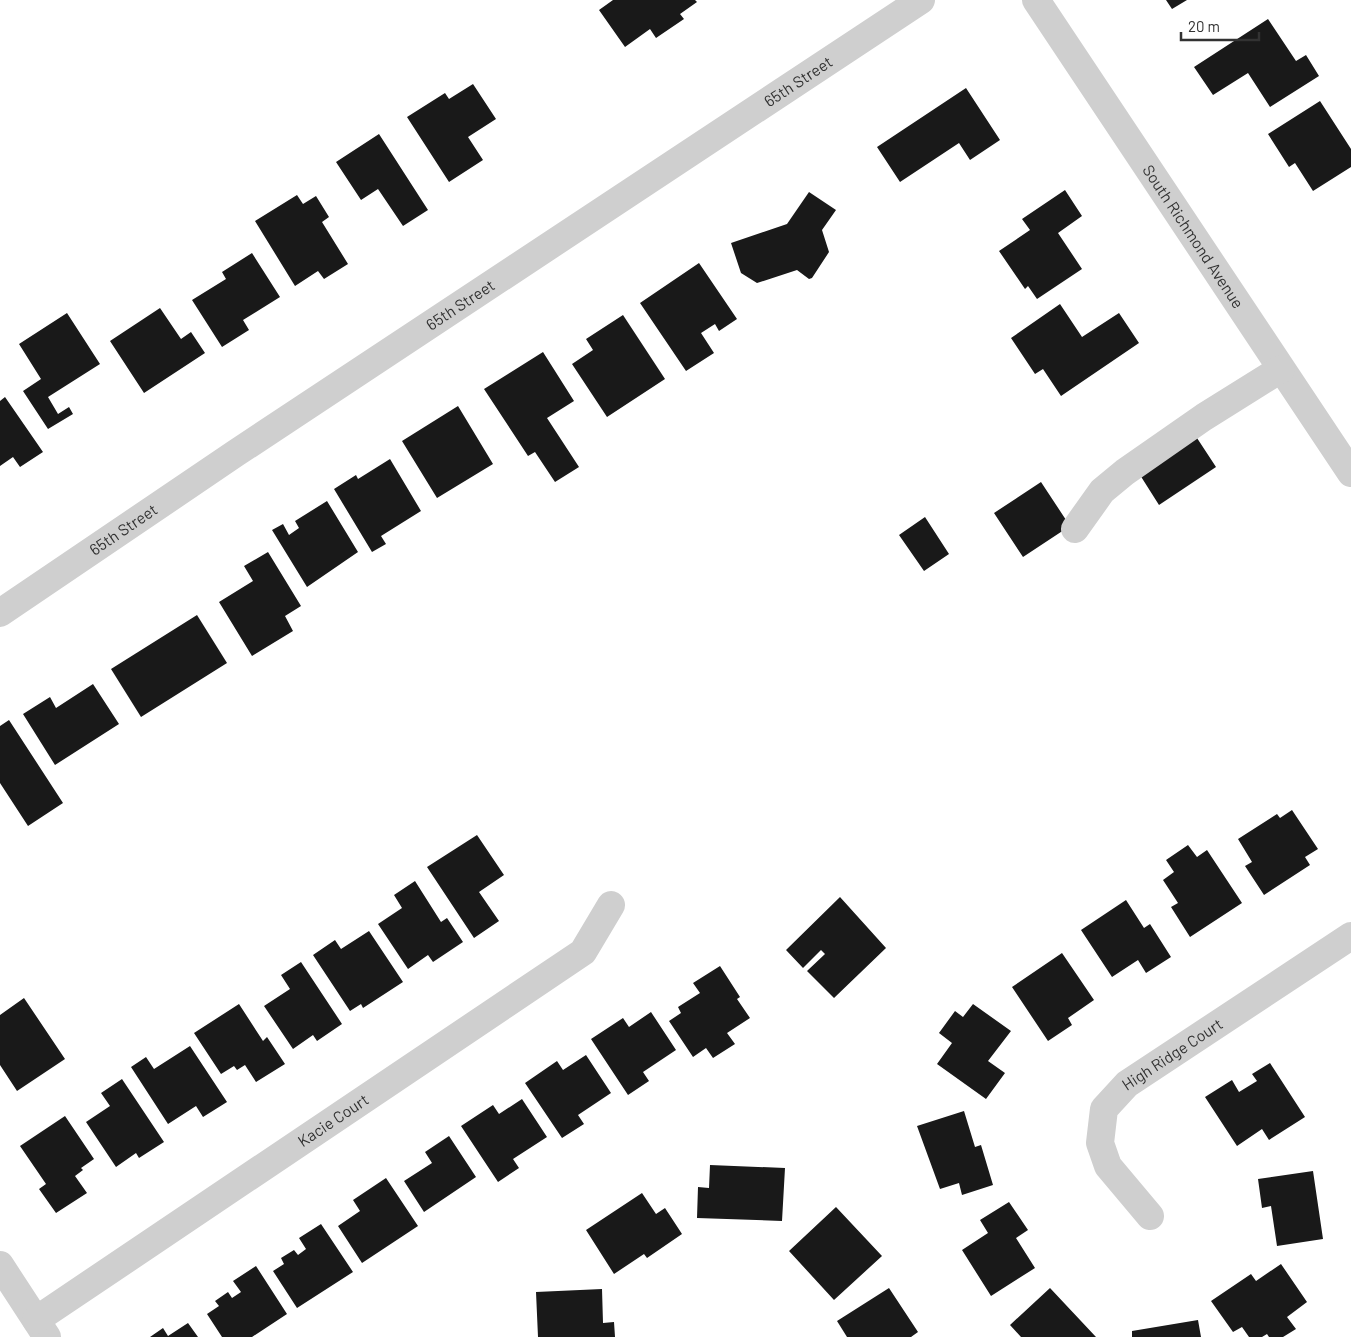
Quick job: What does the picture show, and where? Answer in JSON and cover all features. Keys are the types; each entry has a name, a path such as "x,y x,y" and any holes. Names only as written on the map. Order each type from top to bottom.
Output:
{"street":[{"name":"65th Street","path":"0,612 221,463 921,0"},
{"name":"South Richmond Avenue","path":"1036,0 1351,473"},
{"path":"1075,529 1102,491 1125,472 1204,417 1281,369"},
{"name":"Kacie Court","path":"42,1328 583,952 611,905"},
{"name":"High Ridge Court","path":"1150,1216 1108,1166 1100,1143 1104,1109 1126,1084 1351,936"},
{"path":"0,1265 42,1328"}],"building":[{"path":"613,0 695,0 697,2 680,14 684,19 656,38 650,29 625,47 599,10"},
{"path":"1166,0 1187,0 1172,9"},
{"path":"1268,19 1296,61 1306,55 1319,76 1270,107 1248,73 1213,95 1194,67"},
{"path":"473,84 496,119 468,137 483,160 449,182 407,117 445,93 449,99"},
{"path":"966,88 1000,140 970,160 959,143 900,182 877,147"},
{"path":"1320,101 1351,149 1351,167 1313,191 1295,163 1289,167 1268,134"},
{"path":"379,134 428,210 403,226 378,189 361,200 336,162"},
{"path":"1065,190 1082,216 1058,233 1082,269 1037,299 1028,286 1025,289 999,251 1030,230 1022,219"},
{"path":"809,192 836,210 822,230 829,252 812,278 809,279 797,270 757,283 741,273 731,243 787,224"},
{"path":"297,195 303,204 316,196 329,217 322,222 348,264 324,279 318,271 295,286 255,221"},
{"path":"252,253 280,297 243,320 249,330 222,347 192,300 226,279 222,272"},
{"path":"699,263 737,319 719,331 715,324 701,333 714,353 686,371 640,303"},
{"path":"1060,304 1082,337 1119,313 1139,343 1061,396 1043,369 1035,374 1011,338"},
{"path":"160,308 181,339 191,332 205,353 144,393 110,341"},
{"path":"67,313 100,364 48,397 58,414 69,407 73,414 48,429 23,391 41,379 19,344"},
{"path":"623,315 665,379 607,417 572,364 593,350 586,339"},
{"path":"543,352 574,401 547,418 579,467 555,482 535,452 528,456 484,389"},
{"path":"5,397 43,452 20,467 13,457 0,466 0,401"},
{"path":"458,406 493,464 437,498 402,441"},
{"path":"1197,438 1216,467 1159,505 1140,475"},
{"path":"390,459 421,511 381,536 386,544 372,552 334,489 356,475 358,479"},
{"path":"1041,482 1070,526 1023,557 994,513"},
{"path":"327,501 358,552 307,587 272,530 283,524 289,535 299,528 295,521"},
{"path":"925,517 949,554 924,571 899,535"},
{"path":"268,552 301,606 285,616 293,631 252,656 219,602 253,581 244,566"},
{"path":"197,615 227,663 141,717 111,669"},
{"path":"93,684 119,724 55,765 23,714 50,697 56,708"},
{"path":"9,720 63,803 28,826 0,783 0,726"},
{"path":"1292,810 1318,849 1305,857 1310,865 1264,895 1245,866 1252,862 1238,839 1277,814 1280,818"},
{"path":"477,835 504,875 479,892 499,921 474,938 427,867"},
{"path":"1188,845 1197,857 1207,850 1242,903 1190,937 1171,907 1178,903 1163,880 1174,872 1166,860"},
{"path":"415,881 441,922 447,918 463,942 433,962 428,955 408,969 378,924 402,908 394,895"},
{"path":"840,897 886,948 834,998 807,971 825,954 821,950 803,968 786,950"},
{"path":"1126,900 1144,928 1150,924 1171,957 1146,973 1138,960 1112,977 1081,930"},
{"path":"369,931 403,982 363,1008 361,1004 350,1011 313,955 335,940 341,949"},
{"path":"1062,953 1094,1000 1068,1018 1072,1025 1048,1041 1012,987"},
{"path":"301,962 342,1024 317,1041 313,1035 293,1049 264,1006 290,989 281,975"},
{"path":"720,966 740,997 737,999 750,1018 727,1033 735,1044 713,1058 706,1048 693,1057 669,1021 681,1013 678,1007 700,993 693,983"},
{"path":"24,998 65,1059 17,1091 0,1065 0,1015"},
{"path":"239,1004 263,1041 267,1037 285,1064 256,1082 245,1065 237,1070 234,1066 221,1074 194,1033"},
{"path":"973,1004 1011,1031 988,1061 1005,1073 986,1099 937,1064 952,1043 939,1033 955,1011 963,1017"},
{"path":"651,1012 676,1050 643,1072 649,1081 628,1095 591,1039 623,1018 629,1027"},
{"path":"190,1046 227,1102 203,1117 196,1106 168,1124 131,1067 146,1057 154,1069"},
{"path":"586,1055 611,1093 578,1115 584,1124 562,1138 525,1083 557,1061 563,1070"},
{"path":"1270,1063 1305,1117 1269,1140 1262,1129 1237,1146 1205,1097 1232,1080 1239,1092 1257,1081 1252,1074"},
{"path":"122,1079 164,1142 139,1158 136,1153 116,1167 86,1122 110,1106 101,1093"},
{"path":"522,1099 547,1137 513,1159 519,1168 498,1182 461,1126 493,1105 499,1114"},
{"path":"964,1111 975,1147 981,1145 993,1185 962,1195 959,1183 940,1189 917,1126"},
{"path":"65,1116 94,1159 81,1168 83,1170 75,1176 87,1193 56,1213 39,1189 46,1184 20,1146"},
{"path":"449,1136 476,1177 424,1212 404,1181 432,1163 425,1152"},
{"path":"710,1165 785,1168 782,1221 697,1218 698,1187 709,1188"},
{"path":"1313,1171 1323,1239 1277,1246 1271,1206 1262,1208 1258,1179"},
{"path":"386,1178 418,1226 362,1263 338,1226 360,1211 353,1200"},
{"path":"642,1193 656,1214 665,1208 682,1234 647,1258 644,1254 614,1274 586,1230"},
{"path":"1009,1202 1028,1230 1016,1238 1035,1268 991,1296 962,1250 988,1233 980,1220"},
{"path":"836,1207 882,1256 834,1300 789,1251"},
{"path":"321,1224 353,1272 297,1308 273,1271 284,1264 281,1258 294,1250 298,1255 306,1249 299,1238"},
{"path":"1281,1264 1307,1302 1287,1317 1296,1329 1283,1337 1269,1337 1267,1334 1262,1337 1249,1337 1242,1327 1233,1332 1211,1301 1251,1274 1256,1281"},
{"path":"256,1266 287,1314 252,1337 222,1337 207,1314 219,1306 215,1301 228,1292 232,1298 241,1292 233,1281"},
{"path":"889,1288 918,1332 911,1337 847,1337 837,1321"},
{"path":"1050,1288 1096,1337 1021,1337 1010,1325"},
{"path":"602,1289 603,1323 614,1322 615,1337 538,1337 536,1292"},
{"path":"1198,1320 1201,1337 1132,1337 1132,1331"},
{"path":"188,1323 198,1337 150,1337 163,1328 168,1336"}]}
